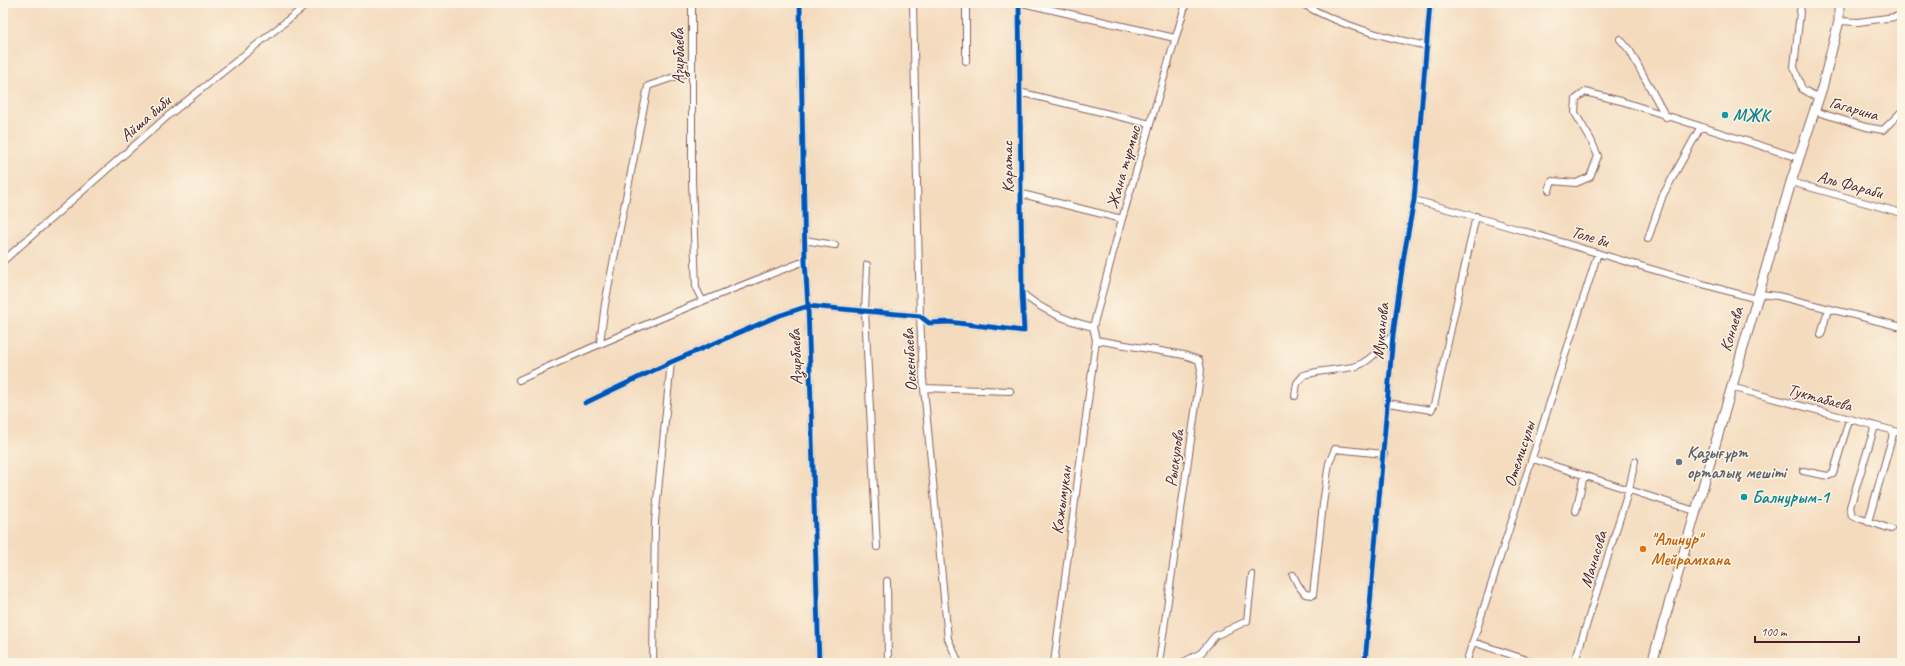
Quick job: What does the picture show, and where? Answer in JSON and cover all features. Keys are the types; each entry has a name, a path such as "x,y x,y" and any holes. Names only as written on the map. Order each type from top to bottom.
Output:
{"main road":[{"name":"Конаева","path":"1652,663 1791,182 1819,98 1839,21 1839,3"}],"street":[{"name":"Айша биби","path":"3,261 169,115 309,3"},
{"name":"Азирбаева","path":"692,3 692,180 696,288 702,300"},
{"name":"Азирбаева","path":"800,3 804,240 808,306 819,663"},
{"name":"Оскенбаева","path":"913,3 920,316 924,388 948,639 959,663"},
{"path":"966,3 966,62"},
{"name":"Каратас","path":"920,316 929,323 949,322 1024,331 1022,293 1019,3"},
{"path":"1022,3 1175,38"},
{"name":"Жана турмыс","path":"1096,340 1093,327 1122,219 1186,3"},
{"path":"1301,3 1338,21 1388,37 1427,46"},
{"name":"Муканова","path":"1365,663 1393,335 1404,255 1414,200 1430,3"},
{"path":"1801,3 1794,67 1802,89 1819,98"},
{"path":"1839,21 1858,22 1902,16"},
{"path":"1620,39 1630,51 1666,116"},
{"name":"Азирбаева","path":"600,343 605,304 648,86 692,71"},
{"path":"1019,92 1150,124"},
{"path":"1549,190 1552,181 1576,183 1590,177 1598,156 1591,140 1574,113 1576,98 1585,92 1621,101 1700,128 1799,158"},
{"name":"Гагарина","path":"1814,111 1866,127 1883,130 1902,111"},
{"path":"1648,239 1663,195 1700,128"},
{"name":"Аль Фараби","path":"1791,182 1902,213"},
{"path":"1022,194 1122,219"},
{"name":"Толе би","path":"1414,200 1476,216 1636,266 1758,296 1778,296 1902,327"},
{"path":"1388,404 1431,410 1434,406 1476,216"},
{"path":"804,240 835,245"},
{"name":"Отемисулы","path":"1466,663 1533,459 1598,253"},
{"path":"519,380 600,343 702,300 805,261"},
{"path":"867,265 865,311 877,547"},
{"path":"1022,293 1033,303 1071,321 1093,327"},
{"path":"585,403 671,362 778,316 808,306 920,316"},
{"path":"1821,335 1828,309"},
{"path":"1295,396 1297,383 1304,375 1323,370 1354,367 1375,353 1393,335"},
{"name":"Кажымукан","path":"1054,663 1096,340"},
{"name":"Рыскулова","path":"1096,340 1184,355 1199,360 1201,370 1159,663"},
{"path":"653,663 655,521 671,362"},
{"name":"Туктабаева","path":"1731,387 1849,420 1902,433"},
{"path":"924,388 1010,391"},
{"path":"1803,471 1828,476 1833,474 1849,420"},
{"path":"1875,426 1850,507 1852,516 1891,528"},
{"path":"1868,522 1894,431"},
{"path":"1293,576 1305,594 1313,594 1329,463 1335,449 1384,454"},
{"path":"1533,459 1695,511"},
{"name":"Манасова","path":"1573,663 1576,658 1629,489 1635,461"},
{"path":"1576,511 1584,475"},
{"path":"1182,663 1201,654 1216,636 1246,621 1252,575"},
{"path":"888,581 888,663"},
{"path":"1473,642 1536,663"}],"cycle path":[{"path":"800,3 805,261 808,306 819,663"},
{"path":"585,403 671,362 778,316 808,306 920,316 929,323 949,322 1024,331 1022,293 1019,3"},
{"path":"1365,663 1393,335 1404,255 1414,200 1430,3"}],"place":[{"name":"МЖК","path":"1725,115"},
{"name":"Қазығұрт орталық мешіті","path":"1679,462"},
{"name":"Балнурым-1","path":"1744,497"},
{"name":"\"Алинур\" Мейрамхана","path":"1643,549"}]}
